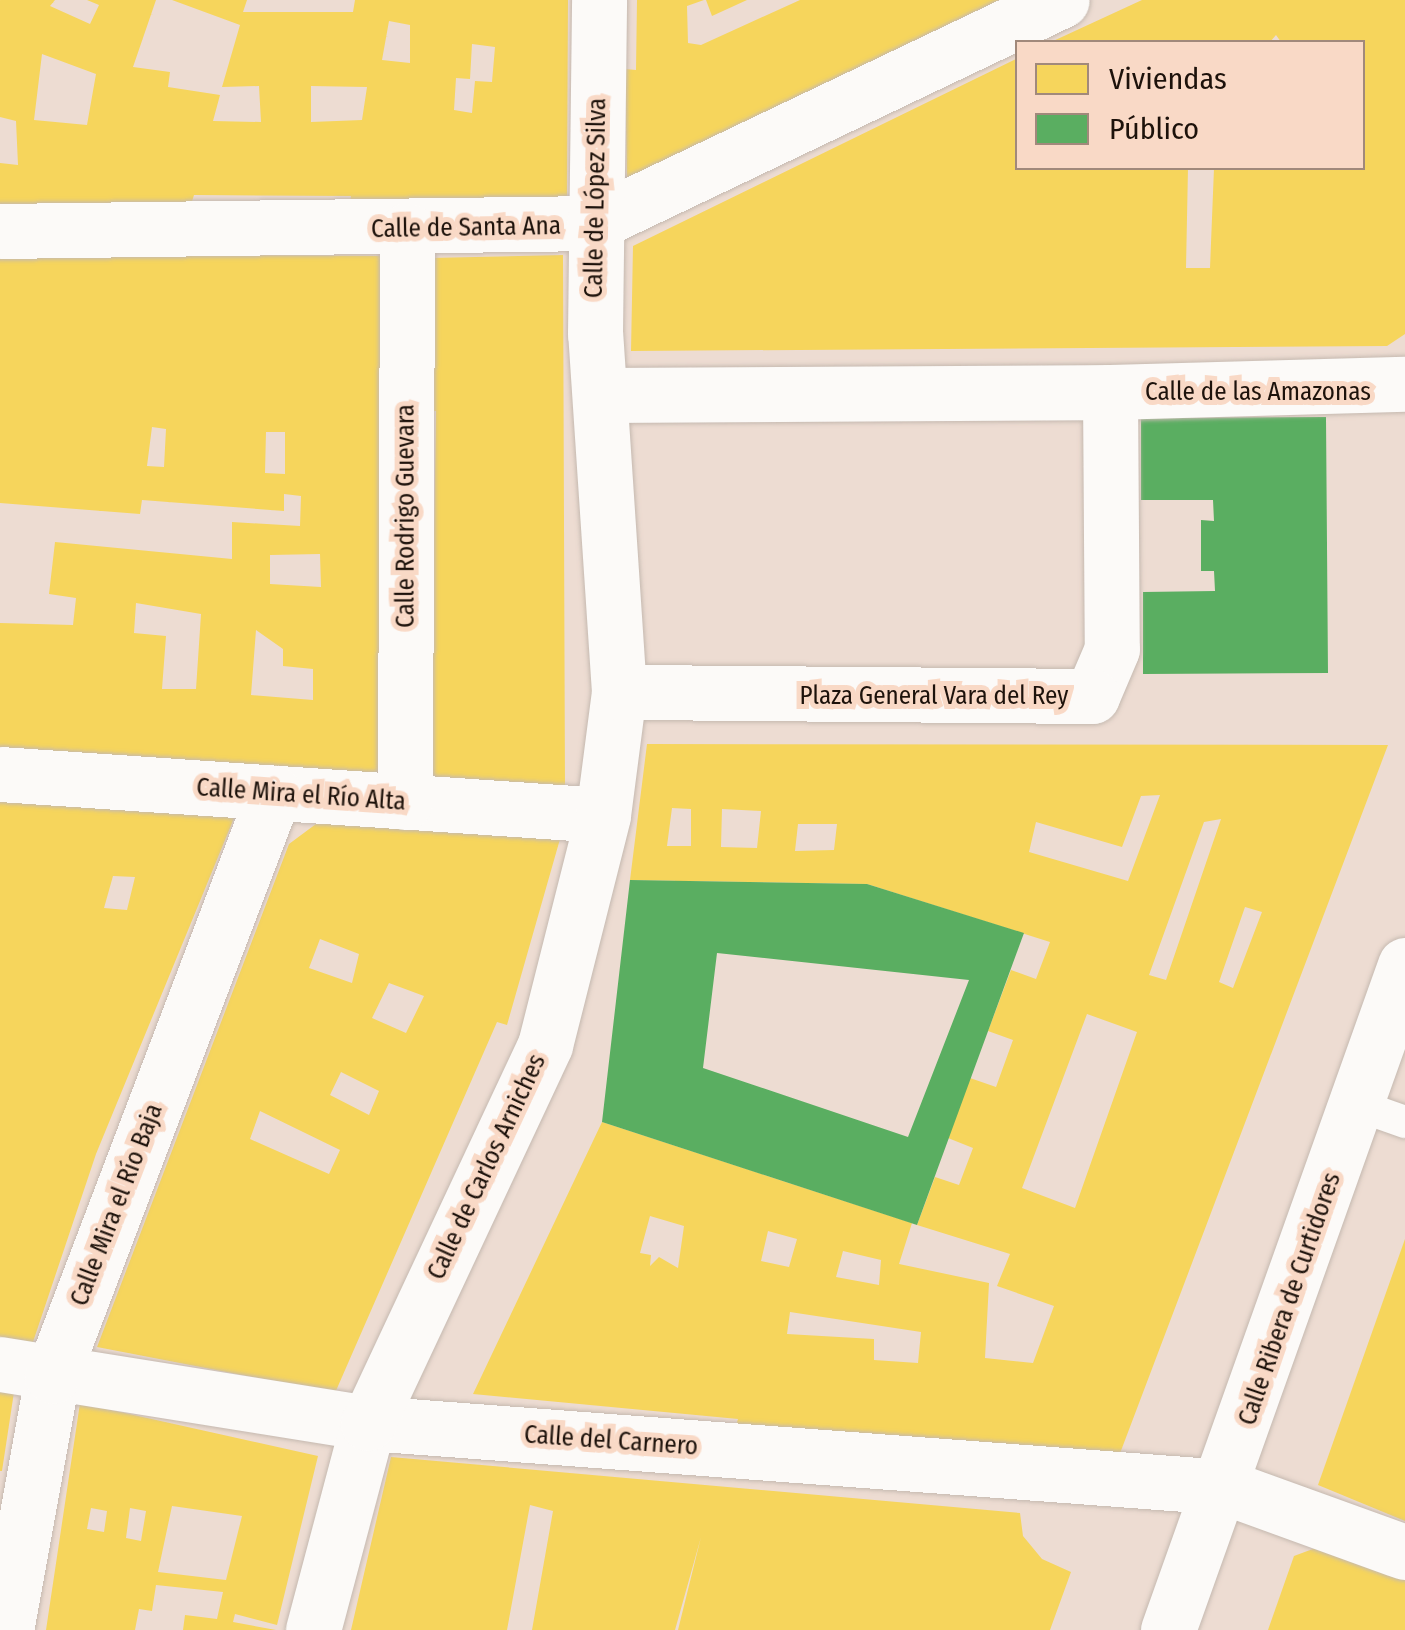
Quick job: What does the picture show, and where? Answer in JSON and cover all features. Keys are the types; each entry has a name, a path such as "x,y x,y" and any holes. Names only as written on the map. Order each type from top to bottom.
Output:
{"street":[{"name":"Calle de López Silva","path":"599,0 594,223 604,395"},
{"name":"Calle de Santa Ana","path":"0,231 407,230 594,223 1062,0"},
{"name":"Calle Rodrigo Guevara","path":"405,802 407,230"},
{"name":"Calle de las Amazonas","path":"1110,392 1405,384"},
{"path":"619,692 604,395 1110,392"},
{"name":"Plaza General Vara del Rey","path":"619,692 1092,696 1112,649 1110,392"},
{"name":"Calle de Carlos Arniches","path":"313,1630 368,1423 545,1044 603,814 619,692"},
{"name":"Calle Mira el Río Alta","path":"0,774 603,814"},
{"name":"Calle Mira el Río Baja","path":"6,1630 52,1376 274,793"},
{"name":"Calle Ribera de Curtidores","path":"1168,1630 1381,1114 1404,972"},
{"name":"Calle del Carnero","path":"0,1364 52,1376 368,1423 1225,1486 1405,1552"}],"building: Viviendas":[{"path":"0,0 55,0 50,6 90,24 99,5 87,0 156,0 133,67 170,72 168,87 220,95 213,121 261,122 259,86 222,87 240,25 172,0 247,0 243,12 353,12 355,0 568,0 567,200 348,214 351,196 194,195 189,211 57,203 56,213 0,213 0,163 18,165 16,121 0,117","holes":["389,21 410,25 410,63 382,60","472,44 495,47 492,82 475,81 472,113 454,110 456,78 470,79","42,54 96,74 87,125 34,120","311,86 367,87 362,120 311,122"]},
{"path":"637,0 704,0 687,6 688,43 701,45 800,0 999,0 627,179 625,69 636,70"},
{"path":"706,0 747,0 712,16"},
{"path":"1142,0 1405,0 1405,334 1387,346 631,351 633,246 1015,59 1015,170 1188,170 1186,268 1210,268 1214,170 1365,170 1365,40 1280,40 1276,35 1272,40 1055,40"},
{"path":"0,254 387,256 382,777 0,748 0,623 73,625 76,598 49,594 55,542 232,559 232,522 300,526 301,496 284,494 284,511 142,500 140,514 0,503","holes":["152,427 166,429 164,467 147,466","266,432 285,432 285,474 265,473","320,554 321,587 270,584 270,555","136,603 201,614 196,689 162,689 166,636 134,633","256,630 283,649 283,666 313,669 313,700 251,695"]},
{"path":"563,255 565,790 430,781 436,411 428,411 429,258"},
{"path":"647,744 1388,745 1119,1456 735,1428 738,1419 473,1394 602,1122 912,1223 899,1264 989,1283 985,1358 1033,1363 1054,1306 997,1286 1010,1254 917,1225 935,1177 959,1185 973,1148 948,1138 970,1078 996,1087 1013,1040 988,1031 1011,970 1036,979 1050,942 867,884 630,880","holes":["1160,795 1128,881 1029,852 1036,822 1122,847 1141,796","672,808 691,809 691,846 667,846","722,809 761,811 757,848 721,847","1221,819 1166,980 1149,975 1204,822","798,824 837,824 834,850 795,851","1245,907 1262,912 1233,988 1219,982","1087,1014 1137,1032 1075,1208 1022,1188","650,1216 684,1226 678,1268 659,1257 650,1266 651,1255 640,1253","768,1231 797,1239 789,1267 761,1261","843,1251 881,1260 879,1285 836,1277","790,1312 921,1332 918,1363 874,1360 874,1339 787,1334"]},
{"path":"0,798 237,811 96,1154 31,1348 0,1342","holes":["113,876 135,877 127,910 104,908"]},
{"path":"320,821 560,839 507,1025 497,1022 335,1393 97,1347 289,844","holes":["320,939 359,954 352,983 309,968","389,983 424,996 406,1033 372,1018","341,1072 379,1091 369,1115 330,1095","260,1111 340,1150 329,1174 250,1139"]},
{"path":"1405,1239 1405,1521 1318,1485"},
{"path":"0,1389 14,1392 2,1471 0,1471"},
{"path":"80,1403 318,1456 277,1625 235,1614 233,1622 276,1630 183,1630 185,1615 217,1619 223,1592 156,1585 152,1611 139,1609 135,1630 46,1630","holes":["172,1506 242,1516 226,1580 158,1572","91,1508 107,1511 104,1532 87,1529","130,1508 146,1511 141,1541 126,1538"]},
{"path":"391,1457 1020,1513 1023,1536 1042,1559 1071,1572 1050,1630 678,1630 701,1537 675,1630 532,1630 553,1511 530,1505 507,1630 351,1630"},
{"path":"1329,1543 1405,1573 1405,1630 1268,1630 1294,1556"}],"building: Público":[{"path":"1326,417 1328,673 1143,674 1143,592 1215,591 1214,571 1201,571 1201,520 1214,521 1213,500 1141,500 1141,418"},
{"path":"630,880 867,884 1024,933 917,1225 602,1122","holes":["717,953 969,980 908,1137 703,1068"]}]}
